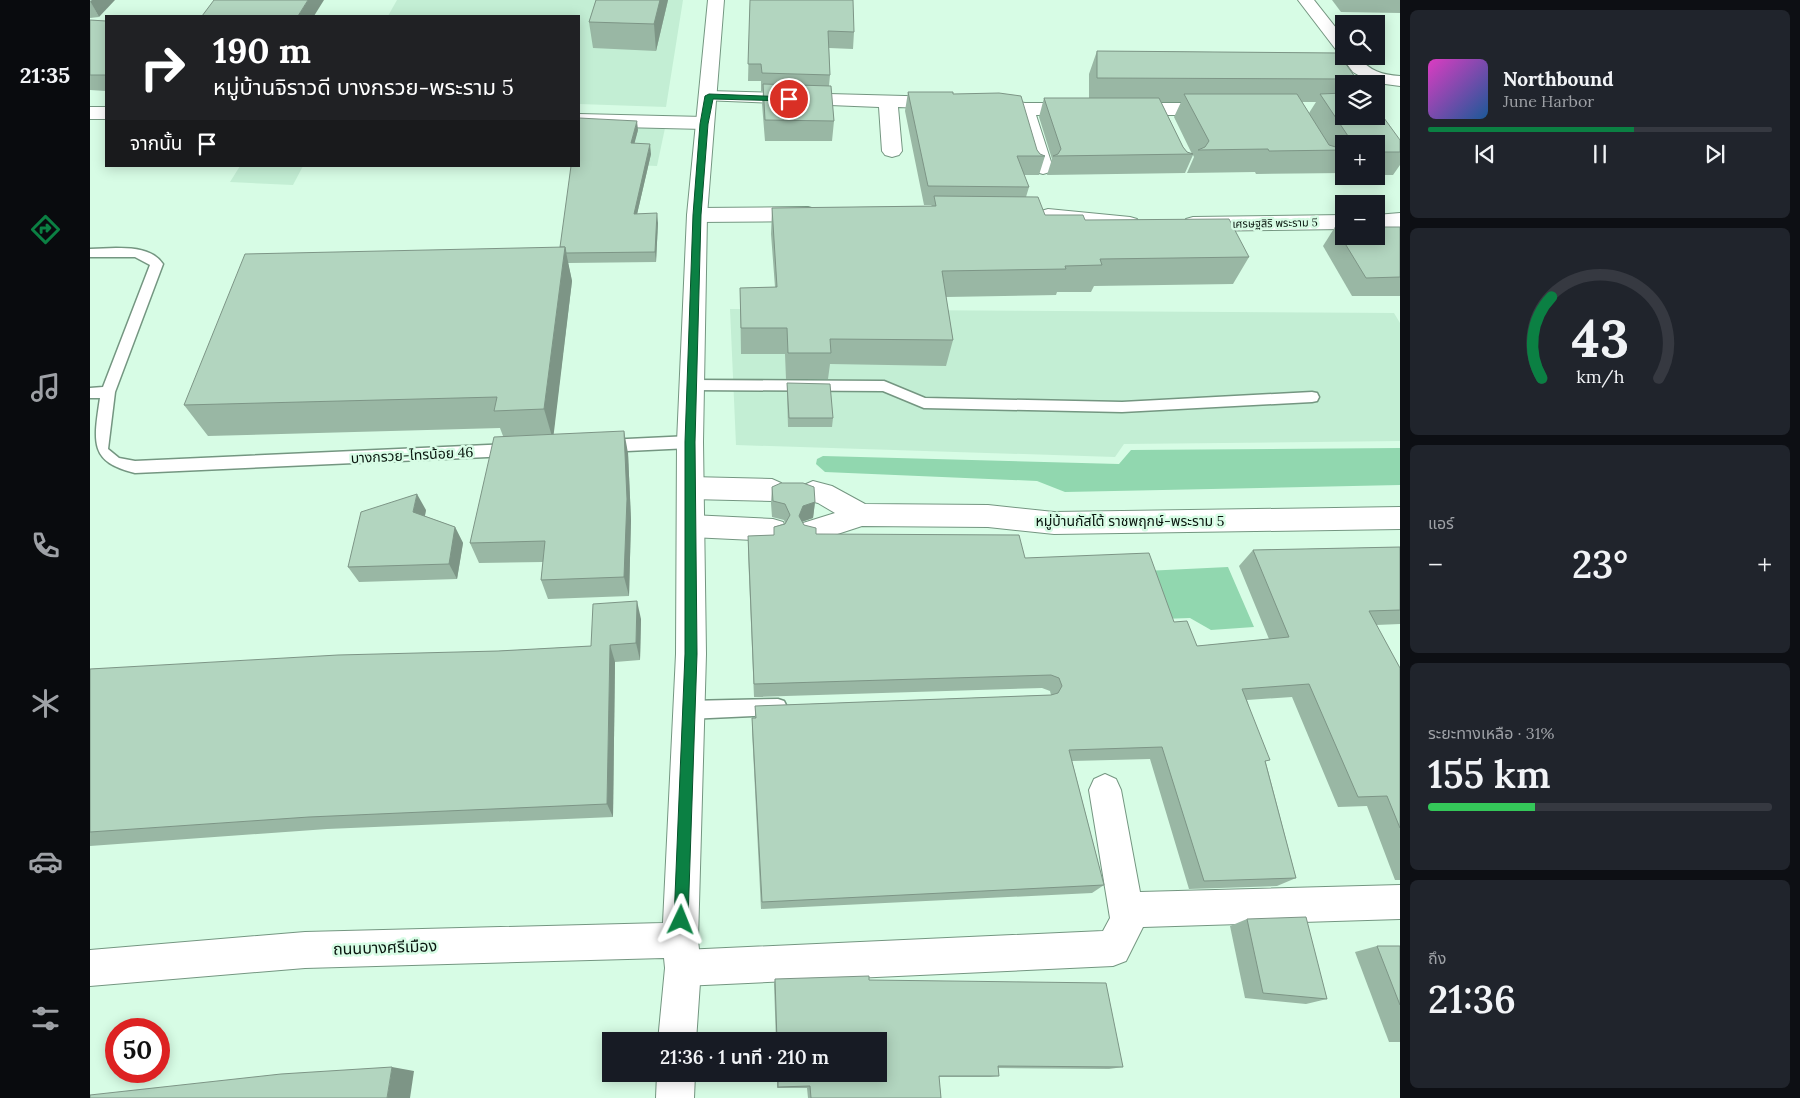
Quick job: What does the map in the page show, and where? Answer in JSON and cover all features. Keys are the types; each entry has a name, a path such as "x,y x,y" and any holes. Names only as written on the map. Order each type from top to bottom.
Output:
{"street":[{"path":"678,1032 682,954 691,654 689,592 691,526 690,442 697,215 716,0"},
{"path":"1306,0 1335,38"},
{"path":"1355,65 1362,74 1400,81"},
{"path":"709,96 888,102 989,103 1025,109 1092,109"},
{"path":"888,102 892,151"},
{"path":"1025,109 1043,168"},
{"path":"1111,109 1163,117 1235,109"},
{"path":"90,113 105,113"},
{"path":"580,120 704,124"},
{"path":"697,215 825,214"},
{"name":"เศรษฐสิริ พระราม 5","path":"1028,214 1081,218 1116,224 1335,222"},
{"path":"1385,221 1400,220"},
{"path":"691,488 772,490"},
{"name":"หมู่บ้านกัสโต้ ราชพฤกษ์-พระราม 5","path":"813,492 823,493 861,515"},
{"name":"หมู่บ้านกัสโต้ ราชพฤกษ์-พระราม 5","path":"813,531 861,515 988,516 1054,523 1400,518"},
{"path":"691,526 773,530"},
{"path":"1105,790 1126,910 1400,902"},
{"name":"ถนนบางศรีเมือง","path":"90,968 304,950 682,954 1113,948 1128,920 1126,910"},
{"path":"675,1098 676,1082"}],"lane":[{"name":"บางกรวย-ไทรน้อย 46","path":"90,253 140,254 152,258 156,264 108,392 100,450 104,458 135,467 521,450"},
{"path":"692,385 884,386 924,403 1122,407 1312,397"},
{"path":"90,393 108,392"},
{"path":"591,447 690,442"},
{"path":"688,710 796,707"}],"shaded area":[{"path":"397,0 683,0 666,107 580,104 580,15 389,15"},
{"path":"580,125 665,128 657,166 580,163"},
{"path":"239,167 302,167 293,185 230,182"},
{"path":"730,309 1394,313 1400,323 1400,441 1124,444 1115,457 736,445"},
{"path":"1400,448 1400,485 1065,492 1037,481 825,472 816,464 817,459 823,456 1119,464 1131,450"},
{"path":"1228,567 1254,627 1211,630 1190,618 1162,619 1145,571"}],"building":[{"path":"214,0 308,0 299,15 203,15"},
{"path":"596,0 660,0 654,24 589,22"},
{"path":"750,0 853,0 854,32 828,31 830,75 762,73 761,64 748,64"},
{"path":"90,20 105,21 105,75 90,75"},
{"path":"1097,51 1335,53 1335,65 1347,65 1354,75 1335,75 1335,79 1097,78"},
{"path":"763,84 831,86 834,121 765,120"},
{"path":"908,92 953,92 953,94 999,93 1021,96 1037,150 1045,156 1017,156 1029,187 928,186"},
{"path":"1335,93 1335,116 1320,94"},
{"path":"1184,94 1297,94 1329,145 1335,147 1335,150 1198,150 1205,147 1209,141"},
{"path":"1044,98 1159,98 1183,147 1187,152 1193,154 1053,156 1058,154 1061,149"},
{"path":"580,118 637,121 631,143 650,144 634,214 657,213 655,252 566,253 565,247 560,247 571,167 580,167"},
{"path":"1385,119 1400,140 1400,152 1385,152 1385,135 1347,135 1341,125 1385,125"},
{"path":"934,196 1038,197 1045,215 1083,215 1085,220 1229,219 1249,257 1100,259 1102,265 1065,266 1066,269 942,271 953,340 830,339 831,353 788,353 787,328 741,328 740,288 777,287 772,208 936,206"},
{"path":"1385,227 1400,227 1400,277 1366,278 1346,245 1385,245"},
{"path":"565,247 544,409 494,411 497,397 184,405 245,254"},
{"path":"787,383 830,384 833,418 789,418"},
{"path":"624,431 627,499 624,577 541,580 545,541 470,543 494,437"},
{"path":"781,483 803,483 814,487 815,502 803,506 799,516 804,525 816,528 816,534 1019,535 1025,558 1149,553 1174,622 1187,621 1197,646 1289,637 1253,550 1400,547 1400,610 1369,611 1400,668 1400,828 1387,796 1358,797 1309,684 1242,689 1270,760 1265,761 1296,878 1204,881 1162,747 1069,750 1104,885 762,902 752,718 756,718 755,706 1051,695 1058,693 1062,686 1059,678 1051,675 754,684 748,536 774,535 774,527 785,524 790,515 785,504 773,501 772,487"},
{"path":"417,494 413,512 455,527 449,564 348,567 361,512"},
{"path":"637,601 636,643 610,645 607,804 309,817 90,832 90,669 338,655 498,651 591,646 593,604"},
{"path":"1306,917 1327,999 1263,993 1247,919"},
{"path":"1377,946 1400,946 1400,1005"},
{"path":"869,976 869,980 1106,983 1123,1067 998,1066 999,1076 939,1076 941,1098 811,1098 810,1086 778,1087 778,1082 887,1082 887,1032 777,1032 775,979"},
{"path":"392,1067 387,1098 90,1098 90,1095 281,1074"}],"route":[{"path":"681,920 691,654 689,592 690,442 697,215 704,124 709,96 789,99"}]}
